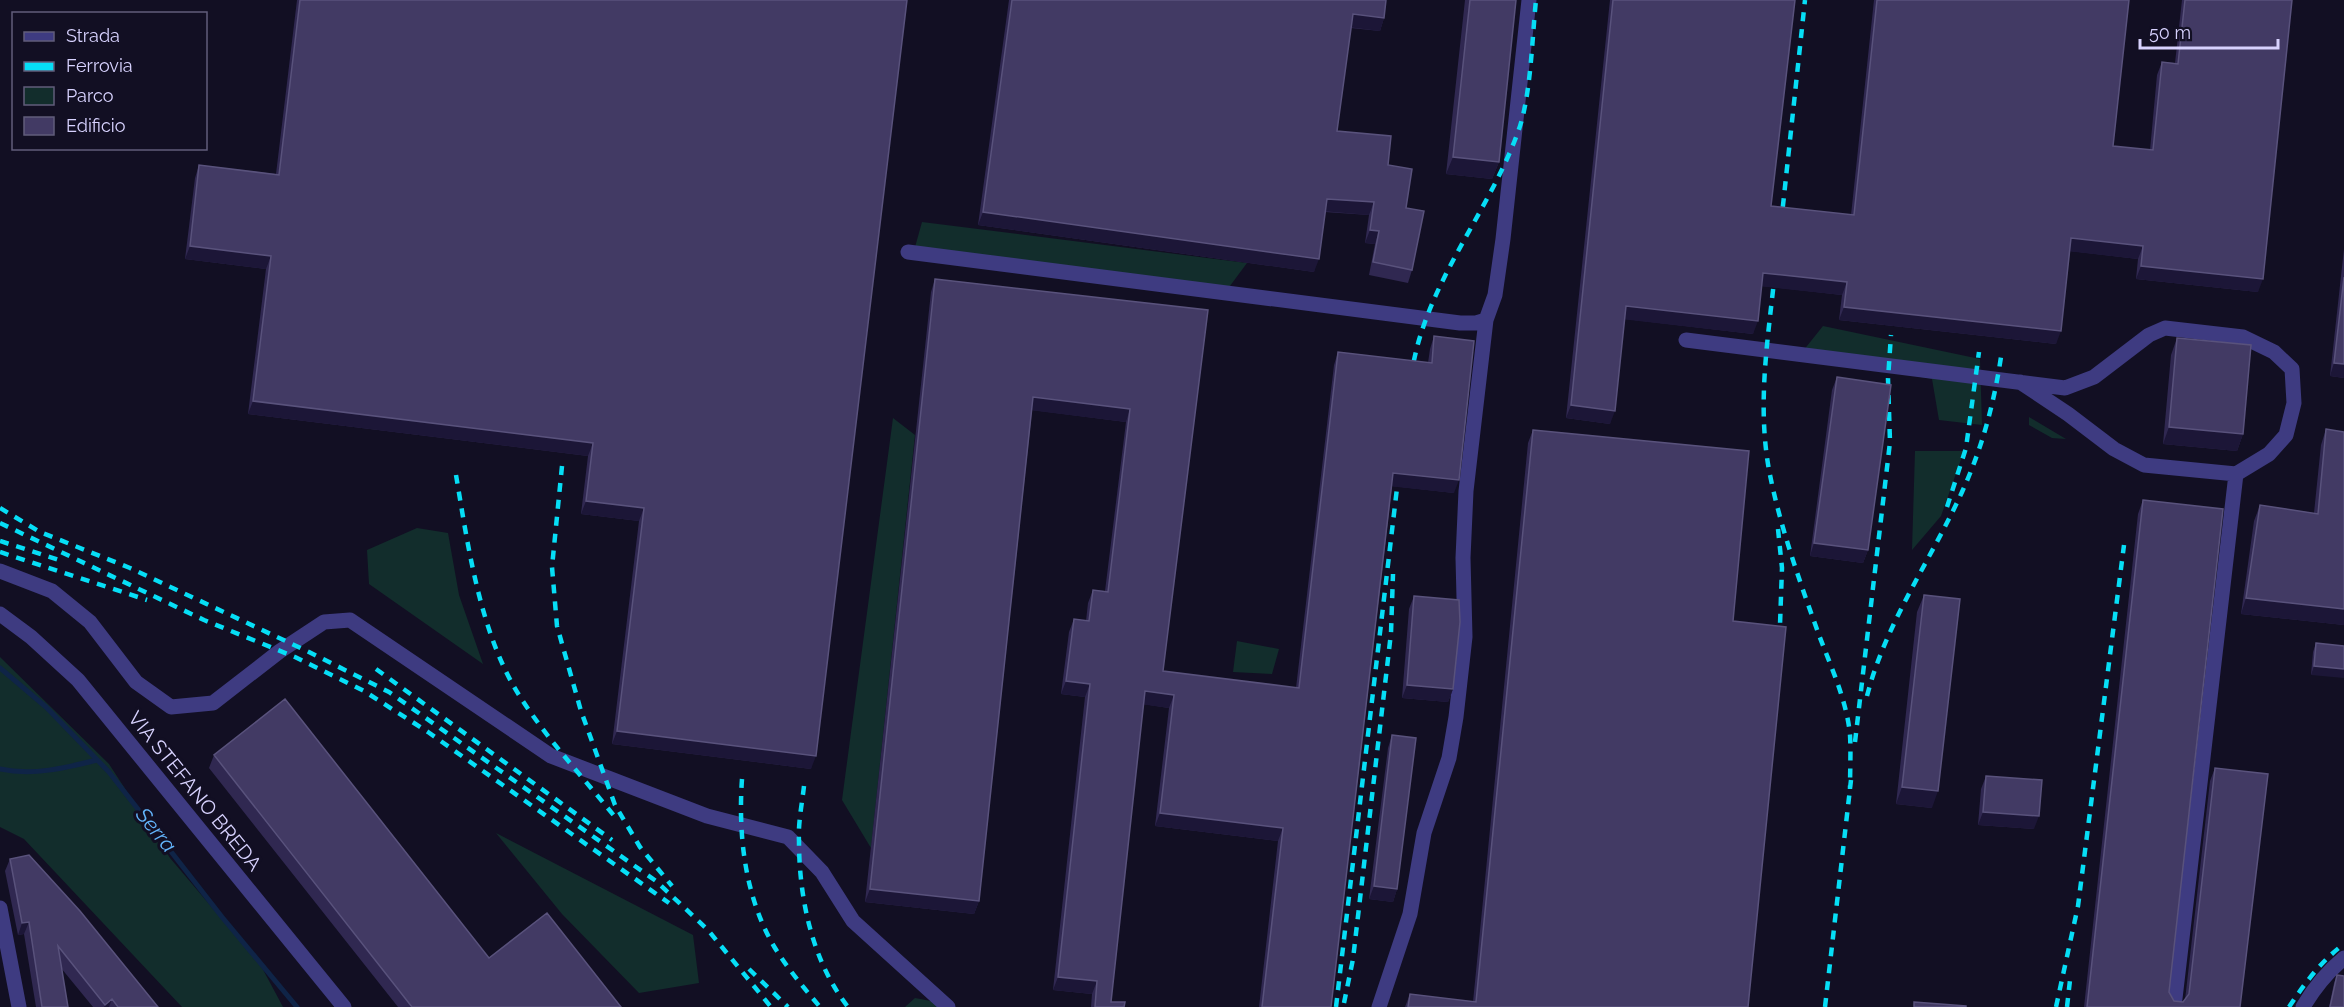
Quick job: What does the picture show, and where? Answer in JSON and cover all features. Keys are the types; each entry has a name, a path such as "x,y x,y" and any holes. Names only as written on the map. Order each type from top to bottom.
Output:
{"street":[{"path":"1378,1007 1410,914 1424,833 1449,758 1456,717 1465,637 1463,558 1466,491 1486,320 1495,295 1503,239 1529,0"},
{"path":"908,252 1460,323 1476,323 1486,320"},
{"path":"1686,340 2020,382 2065,388 2094,377 2149,335 2165,328 2243,337 2274,352 2292,369 2294,403 2286,435 2269,454 2236,474 2144,465 2114,448 2020,382"},
{"path":"2174,1007 2236,474"},
{"path":"0,572 52,591 90,622 136,682 171,707 213,704 280,651 324,622 350,620 551,756 706,816 788,837 822,873 853,921 948,1007"},
{"name":"VIA STEFANO BREDA","path":"0,614 31,637 78,680 344,1007"},
{"path":"0,908 19,1007"},
{"path":"2303,1007 2315,987 2344,958"}],"green space":[{"path":"922,222 1247,263 1227,290 912,258"},
{"path":"1823,326 1980,359 1982,425 1939,420 1932,379 1799,356"},
{"path":"2029,417 2066,439 2052,438 2029,425"},
{"path":"893,418 915,435 871,848 842,800"},
{"path":"1915,451 1964,451 1941,516 1912,550"},
{"path":"417,528 448,533 459,595 483,664 369,584 367,550"},
{"path":"1237,641 1279,649 1272,674 1233,672"},
{"path":"0,657 109,764 170,858 260,964 283,1007 182,1007 24,839 0,827"},
{"path":"496,833 693,935 699,983 639,993 562,914"},
{"path":"915,998 947,1004 945,1007 905,1007"}],"building":[{"path":"300,0 907,0 816,756 617,731 644,508 586,501 593,443 253,401 271,256 190,246 199,165 279,175"},
{"path":"1012,0 1386,0 1384,18 1353,14 1337,131 1391,136 1388,165 1412,169 1406,208 1424,211 1412,270 1373,262 1379,231 1370,230 1374,202 1327,199 1319,259 983,212"},
{"path":"1470,0 1516,0 1499,162 1453,157"},
{"path":"1613,0 1795,0 1771,206 1854,215 1877,0 2129,0 2113,146 2153,150 2162,62 2178,64 2185,0 2292,0 2263,279 2141,266 2143,246 2071,238 2061,331 1844,307 1847,282 1763,273 1758,321 1626,306 1615,411 1571,405"},
{"path":"2344,277 2344,364 2334,363"},
{"path":"935,279 1208,310 1163,671 1299,688 1338,352 1432,363 1434,336 1474,341 1459,480 1393,473 1331,1007 1262,1007 1283,828 1160,813 1174,695 1145,691 1111,1002 1125,1002 1124,1007 1095,1007 1097,981 1058,977 1090,684 1066,681 1074,619 1089,621 1093,590 1108,592 1130,409 1033,397 979,901 870,889"},
{"path":"2177,338 2251,345 2243,434 2169,427"},
{"path":"1837,377 1891,385 1868,550 1814,543"},
{"path":"2326,429 2344,432 2344,609 2246,598 2260,505 2318,514"},
{"path":"1533,430 1749,451 1733,621 1786,627 1748,1007 1408,1007 1410,994 1476,1002"},
{"path":"2143,500 2223,509 2169,992 2174,1001 2183,1002 2189,994 2215,768 2268,774 2240,1007 2087,1007"},
{"path":"1924,595 1960,599 1938,791 1902,787"},
{"path":"1414,596 1459,600 1460,622 1453,689 1407,685"},
{"path":"2316,643 2344,646 2344,669 2314,666"},
{"path":"285,699 489,958 547,913 621,1007 412,1007 214,755"},
{"path":"1392,735 1416,738 1397,889 1374,886"},
{"path":"1986,776 2042,780 2039,816 1983,812"},
{"path":"29,855 80,911 158,1007 118,1007 112,999 105,1005 58,946 68,1007 42,1007 29,922 22,923 10,859"},
{"path":"2337,975 2344,976 2344,1007 2330,1007"},
{"path":"1914,1002 1966,1006 1966,1007 1914,1007"}],"waterway":[{"name":"Serra","path":"0,668 46,707 109,772 222,917 297,1007"},
{"path":"0,769 37,771 97,760"}],"railway":[{"path":"1411,378 1428,313 1457,252 1505,163 1518,132 1526,102 1536,0"},
{"path":"1781,224 1805,0"},
{"path":"1775,272 1764,396 1769,470 1791,554 1846,710 1850,735 1850,789"},
{"path":"1855,742 1890,442 1888,379 1891,335"},
{"path":"1867,696 1875,669 1897,617 1950,517 1969,475 1987,422 2002,350"},
{"path":"1947,507 1966,448 1979,352"},
{"path":"562,466 552,567 557,626 581,711 615,805 640,847 672,886"},
{"path":"1336,1007 1399,471"},
{"path":"456,475 477,588 494,644 506,671 541,727 615,817"},
{"path":"0,508 40,532 130,568 389,692 656,881 708,930 771,1007"},
{"path":"0,523 204,620 295,657 364,691 428,732 669,903"},
{"path":"1778,529 1782,568 1780,625"},
{"path":"0,541 59,560"},
{"path":"2056,1007 2078,906 2124,545"},
{"path":"0,552 147,600"},
{"path":"1344,1003 1353,959 1391,633 1393,574"},
{"path":"376,669 612,840"},
{"path":"742,779 743,844 750,888 757,909 780,956 820,1007"},
{"path":"1825,1007 1851,780"},
{"path":"804,786 799,834 805,906 825,970 848,1007"},
{"path":"2289,1007 2314,973 2344,944"},
{"path":"749,969 788,1007"},
{"path":"2067,1007 2070,980"}]}
